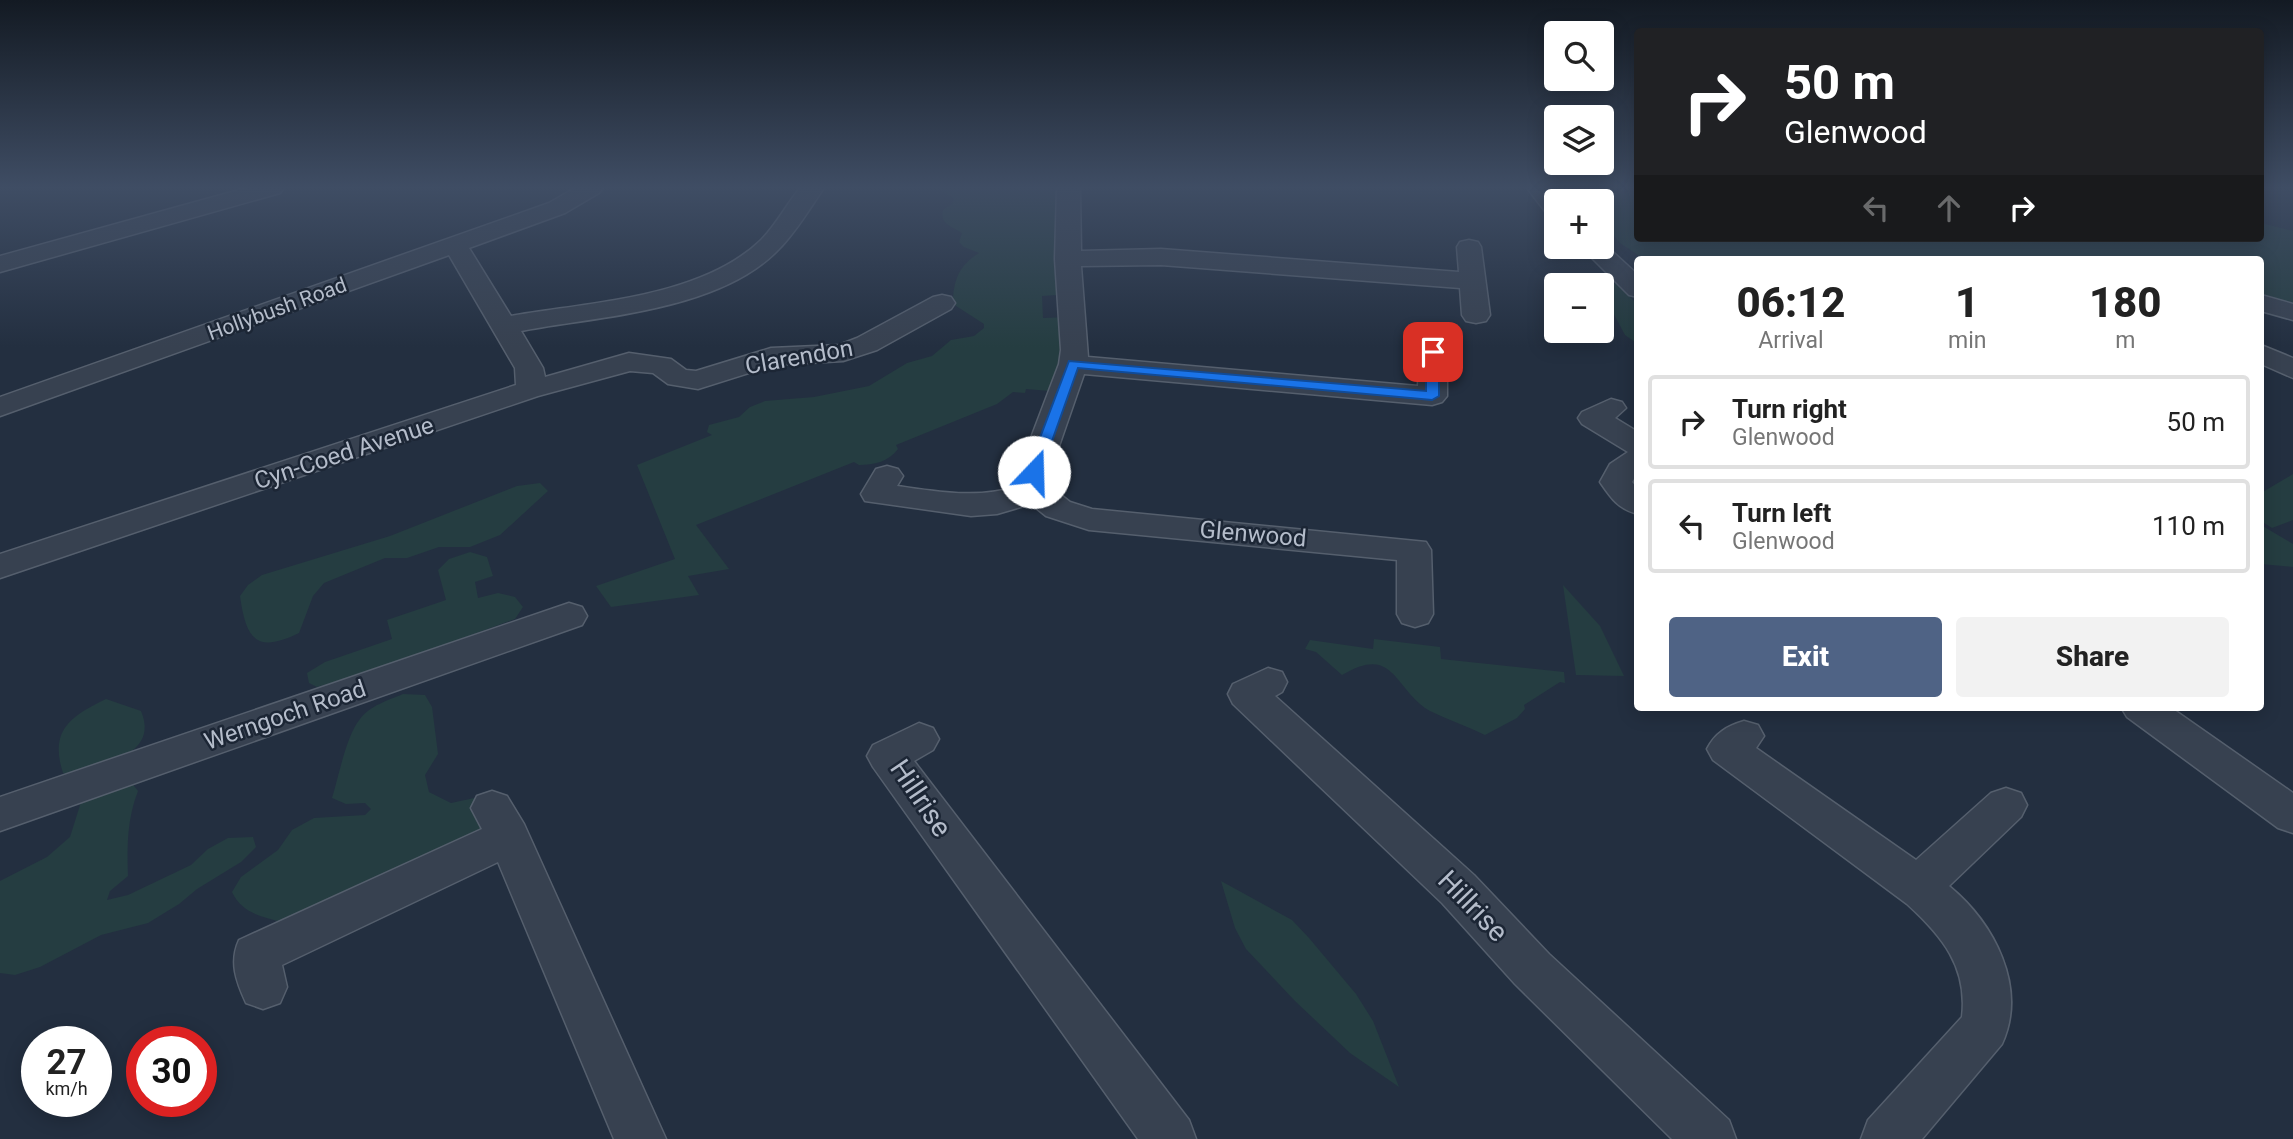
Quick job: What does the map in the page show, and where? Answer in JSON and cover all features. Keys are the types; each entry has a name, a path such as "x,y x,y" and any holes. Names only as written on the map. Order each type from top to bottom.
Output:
{"street":[{"path":"0,264 82,241"},
{"name":"Hollybush Road","path":"0,407 466,241"},
{"path":"503,327 666,296 706,283 740,267 772,241"},
{"path":"887,476 877,494 971,506 997,503 1036,492 1034,472 1073,364 1075,350 1068,241"},
{"path":"455,245 528,368 532,377 530,389"},
{"path":"1469,247 1476,315"},
{"path":"1068,260 1117,256 1161,257 1472,281"},
{"path":"1606,259 1634,285"},
{"name":"Clarendon","path":"530,389 629,362 661,365 678,378 698,380 771,357 843,353 867,344 942,303"},
{"path":"2264,304 2293,312"},
{"path":"1073,364 1432,396 1433,352"},
{"path":"2264,354 2293,369"},
{"name":"Cyn-Coed Avenue","path":"0,566 522,394 530,389"},
{"path":"1611,408 1593,418 1634,442"},
{"path":"1634,462 1622,469 1616,482 1626,496 1634,501"},
{"name":"Glenwood","path":"1036,492 1058,509 1089,519 1414,550 1415,614"},
{"name":"Werngoch Road","path":"0,814 569,616"},
{"name":"Hillrise","path":"1268,682 1247,694 1458,889 1556,993 1710,1139"},
{"path":"2147,711 2293,816"},
{"path":"1744,736 1727,748 1917,887 1951,918 1968,939 1981,962 1988,986 1989,1011 1985,1028 1886,1139"},
{"name":"Hillrise","path":"919,739 887,755 1170,1139"},
{"path":"1917,887 2006,805"},
{"path":"263,987 256,955 500,823 636,1138"}],"green space":[{"path":"1069,241 1070,294 1042,296 1043,318 1071,317 1061,392 1026,389 1025,393 1013,392 997,404 896,445 898,449 880,462 859,465 854,462 696,525 729,569 688,576 699,595 611,607 596,586 675,559 637,465 712,435 707,432 709,425 739,417 750,407 765,401 814,397 869,386 907,363 932,356 951,340 974,336 984,328 984,324 953,304 958,274 979,253 959,242"},
{"path":"1618,241 2293,241 2293,307 2264,299 2264,256 1640,256"},
{"path":"1614,284 1634,301 1634,341 1625,335 1614,314"},
{"path":"2293,474 2293,520 2272,528 2264,523 2264,491"},
{"path":"540,483 548,491 500,535 470,547 439,547 407,558 385,558 324,583 313,596 299,633 272,642 263,642 250,632 240,596 248,585 262,575 390,536 517,486"},
{"path":"2264,527 2293,544 2293,567 2264,564"},
{"path":"470,552 487,557 493,576 475,582 478,598 498,593 515,597 523,607 515,619 374,671 317,687 309,683 307,673 325,662 392,639 387,620 446,600 438,570 449,559"},
{"path":"1563,585 1600,626 1624,676 1576,675"},
{"path":"1374,639 1440,647 1441,659 1564,672 1565,683 1560,682 1524,705 1525,709 1517,718 1485,735 1430,711 1384,667 1373,664 1360,666 1342,675 1316,652 1305,649 1310,640 1373,649"},
{"path":"403,694 425,695 432,707 438,754 425,775 429,792 451,803 479,797 484,816 482,837 281,922 246,909 232,892 241,877 278,850 292,830 314,818 365,815 371,809 365,803 346,804 332,798 340,768 355,726 364,714"},
{"path":"106,699 141,711 145,726 142,738 135,748 111,762 70,774 63,773 59,746 66,726"},
{"path":"131,782 138,791 128,833 128,876 110,891 107,900 128,895 191,865 208,849 228,838 253,837 256,847 241,862 148,923 101,935 40,967 15,975 0,973 0,881 47,857 70,837 81,802"},
{"path":"1221,881 1292,920 1309,938 1356,994 1373,1021 1399,1087 1350,1053 1295,1001 1246,949 1235,928"}],"route":[{"path":"1034,472 1073,364 1432,396 1433,352"}]}
